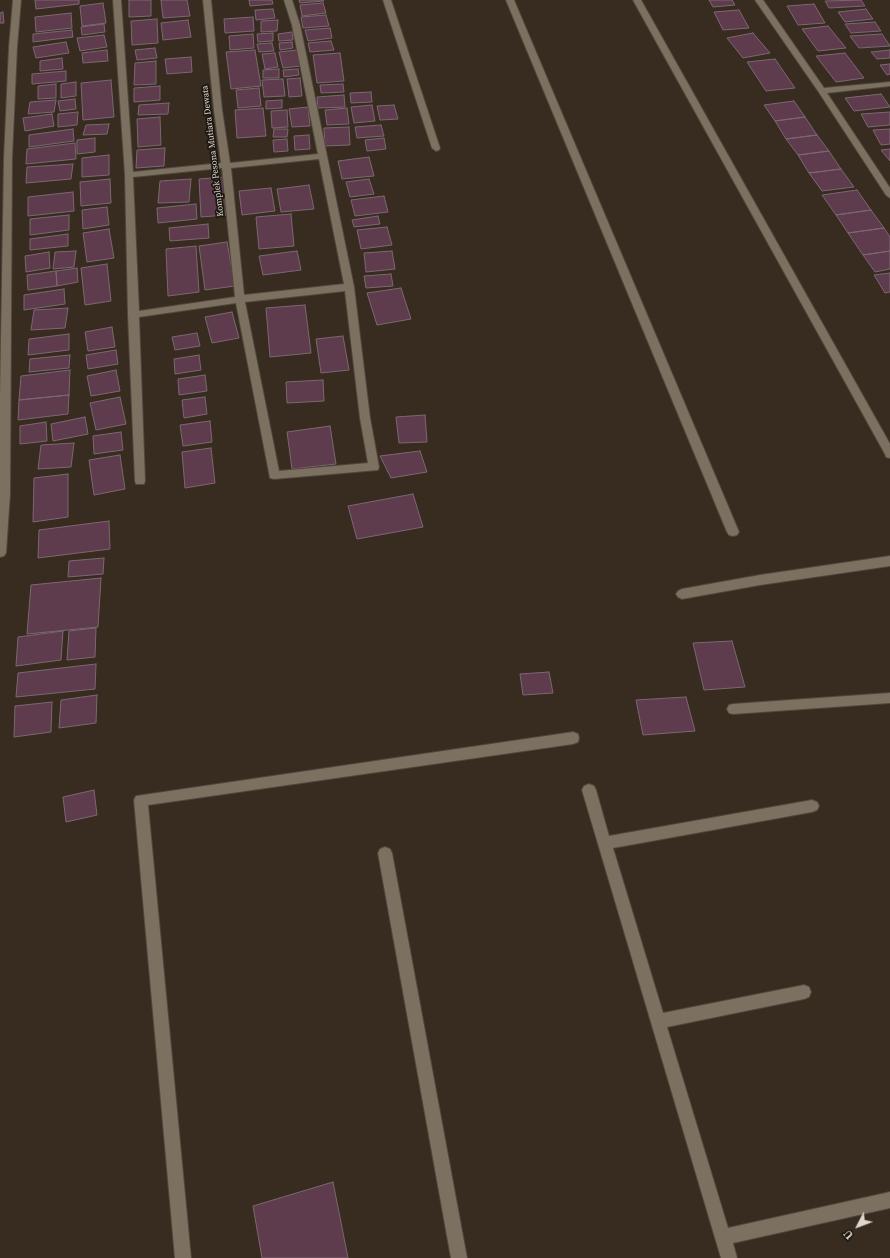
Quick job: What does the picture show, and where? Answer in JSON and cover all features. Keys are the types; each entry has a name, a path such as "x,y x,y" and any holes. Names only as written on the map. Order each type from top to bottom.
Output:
{"street":[{"path":"0,553 4,494 8,158 13,47 17,0"},
{"path":"117,0 129,175 140,480"},
{"name":"Komplek Pesona Mutiara Dewata","path":"207,0 240,298 274,475 374,467 365,418 349,287"},
{"path":"133,315 240,298 349,287 296,25 288,0"},
{"path":"387,0 436,148"},
{"path":"510,0 733,532"},
{"path":"637,0 890,454"},
{"path":"759,0 822,91 890,195"},
{"path":"822,91 890,84"},
{"path":"129,175 323,156"},
{"path":"682,594 760,580 890,561"},
{"path":"733,709 890,698"},
{"path":"183,1258 141,800 573,738"},
{"path":"589,790 729,1258"},
{"path":"605,843 812,806"},
{"path":"385,852 459,1258"},
{"path":"658,1021 804,992"},
{"path":"723,1237 890,1200"}],"building":[{"path":"35,0 79,0 79,4 36,9"},
{"path":"129,0 151,0 151,16 129,17"},
{"path":"161,0 187,0 190,16 163,18"},
{"path":"249,0 272,0 273,4 250,6"},
{"path":"299,0 323,0 324,1 300,3"},
{"path":"709,0 732,0 735,5 713,7"},
{"path":"861,0 865,6 829,8 825,1"},
{"path":"103,3 106,23 82,26 80,6"},
{"path":"323,3 326,13 302,16 300,5"},
{"path":"814,4 825,23 798,25 787,6"},
{"path":"273,9 275,18 256,20 255,10"},
{"path":"866,9 873,19 845,22 838,12"},
{"path":"739,10 749,28 723,30 714,12"},
{"path":"3,12 4,23 0,23 0,13"},
{"path":"71,13 72,28 36,32 35,17"},
{"path":"326,15 329,26 303,28 301,17"},
{"path":"253,17 254,31 225,33 224,19"},
{"path":"157,19 158,43 132,45 131,21"},
{"path":"188,20 191,37 163,40 161,23"},
{"path":"278,20 277,31 261,32 261,21"},
{"path":"875,22 881,31 851,33 845,24"},
{"path":"104,24 105,32 82,35 81,27"},
{"path":"828,26 846,48 818,51 802,29"},
{"path":"330,28 332,38 308,41 305,30"},
{"path":"72,30 73,37 33,42 33,34"},
{"path":"292,32 293,40 279,41 278,34"},
{"path":"273,33 273,41 258,42 257,34"},
{"path":"753,33 770,53 743,58 727,38"},
{"path":"253,34 254,48 230,50 229,36"},
{"path":"882,34 890,46 859,48 850,36"},
{"path":"104,35 107,47 80,51 77,38"},
{"path":"331,41 334,50 310,52 308,43"},
{"path":"66,42 69,53 36,58 33,47"},
{"path":"292,42 293,48 280,50 279,43"},
{"path":"272,43 274,51 259,52 257,44"},
{"path":"155,48 157,58 137,60 135,50"},
{"path":"107,50 108,61 83,63 82,53"},
{"path":"255,50 261,86 231,89 226,52"},
{"path":"297,50 301,66 283,68 279,52"},
{"path":"890,50 890,58 877,59 871,52"},
{"path":"275,53 278,67 265,69 262,54"},
{"path":"340,53 344,81 317,83 313,55"},
{"path":"845,53 864,78 836,82 816,56"},
{"path":"191,57 192,72 167,74 165,59"},
{"path":"62,58 63,69 40,71 40,61"},
{"path":"775,59 795,88 766,91 747,62"},
{"path":"156,61 156,84 134,85 135,63"},
{"path":"890,64 890,74 887,75 880,65"},
{"path":"279,69 279,78 263,78 263,70"},
{"path":"298,69 299,75 284,77 283,70"},
{"path":"66,71 66,81 32,84 32,74"},
{"path":"300,78 302,96 289,97 287,79"},
{"path":"283,79 285,96 264,97 262,80"},
{"path":"111,80 114,117 83,120 81,83"},
{"path":"76,82 76,96 61,98 61,84"},
{"path":"56,84 56,98 38,99 38,86"},
{"path":"343,84 344,92 321,93 320,85"},
{"path":"160,86 160,100 134,102 134,88"},
{"path":"259,88 261,106 238,108 236,90"},
{"path":"371,92 372,102 351,103 350,93"},
{"path":"881,94 890,107 854,111 845,98"},
{"path":"344,95 345,107 318,108 317,97"},
{"path":"75,99 76,109 60,111 58,101"},
{"path":"56,100 54,112 28,114 30,102"},
{"path":"282,100 282,108 266,109 266,101"},
{"path":"794,101 805,117 775,121 764,105"},
{"path":"169,103 168,114 138,115 139,105"},
{"path":"372,105 375,121 354,123 351,107"},
{"path":"394,105 398,119 380,120 377,106"},
{"path":"308,107 310,126 292,127 289,109"},
{"path":"263,108 266,136 237,138 235,110"},
{"path":"347,108 349,124 327,125 325,110"},
{"path":"287,110 288,127 272,128 271,111"},
{"path":"78,112 77,125 58,127 58,114"},
{"path":"890,112 890,125 868,127 861,114"},
{"path":"52,114 54,126 25,131 23,118"},
{"path":"160,117 161,145 138,147 137,119"},
{"path":"805,117 817,135 786,139 775,121"},
{"path":"109,124 107,134 83,135 86,125"},
{"path":"381,125 384,136 357,138 355,127"},
{"path":"349,127 350,145 325,146 324,128"},
{"path":"73,129 74,141 29,147 29,135"},
{"path":"274,129 288,129 287,137 273,137"},
{"path":"890,129 890,144 881,145 873,130"},
{"path":"309,135 310,149 295,150 294,136"},
{"path":"817,135 829,151 798,155 786,139"},
{"path":"95,138 95,152 77,154 77,140"},
{"path":"384,138 386,149 367,151 365,140"},
{"path":"287,139 288,151 274,152 273,140"},
{"path":"75,143 76,159 26,164 27,149"},
{"path":"165,148 164,166 136,168 137,150"},
{"path":"890,149 890,161 881,150"},
{"path":"829,151 841,169 809,173 798,155"},
{"path":"109,155 109,175 82,177 82,158"},
{"path":"369,157 374,176 342,179 338,161"},
{"path":"73,164 71,179 26,183 27,167"},
{"path":"841,169 854,187 822,191 809,173"},
{"path":"224,177 226,215 201,217 199,179"},
{"path":"110,179 111,203 81,206 80,182"},
{"path":"191,179 189,202 158,203 160,181"},
{"path":"369,179 374,194 350,197 346,182"},
{"path":"309,185 314,209 281,212 277,189"},
{"path":"271,188 275,211 242,215 239,191"},
{"path":"857,190 871,210 836,215 822,195"},
{"path":"73,192 74,211 28,216 28,197"},
{"path":"384,196 388,212 355,216 351,200"},
{"path":"196,204 197,219 158,223 157,208"},
{"path":"107,207 109,225 83,229 82,210"},
{"path":"871,210 884,228 848,233 836,215"},
{"path":"291,214 294,246 259,249 256,217"},
{"path":"69,215 69,230 30,235 30,219"},
{"path":"378,216 380,224 354,227 352,220"},
{"path":"208,224 209,238 170,241 169,228"},
{"path":"387,227 392,245 361,249 357,230"},
{"path":"884,228 890,237 890,251 863,255 848,233"},
{"path":"109,229 114,258 87,262 83,233"},
{"path":"68,234 68,246 30,250 30,239"},
{"path":"227,242 235,286 205,290 199,246"},
{"path":"196,246 199,292 168,296 166,249"},
{"path":"76,251 74,267 53,269 55,252"},
{"path":"297,251 301,270 263,275 259,256"},
{"path":"392,251 395,269 366,272 364,253"},
{"path":"890,251 890,269 875,272 863,255"},
{"path":"49,252 50,268 26,272 25,256"},
{"path":"107,264 111,301 85,305 81,268"},
{"path":"77,268 78,282 57,286 56,271"},
{"path":"56,271 57,286 28,290 27,275"},
{"path":"890,273 890,292 885,293 874,275"},
{"path":"391,274 393,286 366,288 364,276"},
{"path":"401,288 411,319 377,325 367,293"},
{"path":"64,289 65,304 24,310 24,295"},
{"path":"305,305 311,353 270,357 266,308"},
{"path":"68,308 65,328 31,330 34,310"},
{"path":"232,312 239,338 212,343 205,317"},
{"path":"112,327 115,347 88,351 85,332"},
{"path":"197,333 200,346 175,350 172,337"},
{"path":"69,334 69,350 28,355 29,339"},
{"path":"343,336 349,370 321,373 316,339"},
{"path":"116,350 118,364 88,369 86,355"},
{"path":"70,355 69,368 29,372 30,359"},
{"path":"199,355 201,370 175,374 174,359"},
{"path":"70,370 69,395 19,400 21,376"},
{"path":"116,370 120,391 91,396 87,376"},
{"path":"205,375 207,391 179,395 178,379"},
{"path":"323,380 324,401 287,403 286,382"},
{"path":"69,395 68,414 18,420 19,400"},
{"path":"120,397 126,424 96,430 90,403"},
{"path":"205,397 207,414 184,418 182,400"},
{"path":"425,415 427,442 399,443 396,417"},
{"path":"85,417 88,434 53,441 51,424"},
{"path":"210,421 212,442 183,446 180,425"},
{"path":"46,422 47,441 20,444 20,426"},
{"path":"330,426 336,464 292,469 287,432"},
{"path":"121,432 123,450 94,454 93,436"},
{"path":"74,443 71,467 38,469 41,445"},
{"path":"211,448 215,483 185,488 182,452"},
{"path":"420,451 427,472 391,478 380,456"},
{"path":"120,455 125,489 94,495 89,460"},
{"path":"68,474 68,517 33,522 34,478"},
{"path":"413,494 423,527 357,539 348,506"},
{"path":"109,521 110,549 38,558 39,530"},
{"path":"104,558 103,574 68,577 69,561"},
{"path":"101,578 98,627 27,634 31,585"},
{"path":"96,628 95,657 67,660 69,631"},
{"path":"63,631 61,660 16,666 18,637"},
{"path":"732,641 745,687 704,690 693,643"},
{"path":"96,664 95,689 16,697 18,673"},
{"path":"549,672 553,693 523,695 520,674"},
{"path":"97,695 96,723 59,728 61,700"},
{"path":"686,697 695,731 643,735 636,700"},
{"path":"52,702 51,732 14,737 15,706"},
{"path":"94,790 97,815 66,822 63,797"},
{"path":"333,1182 348,1258 262,1258 253,1206"}]}
